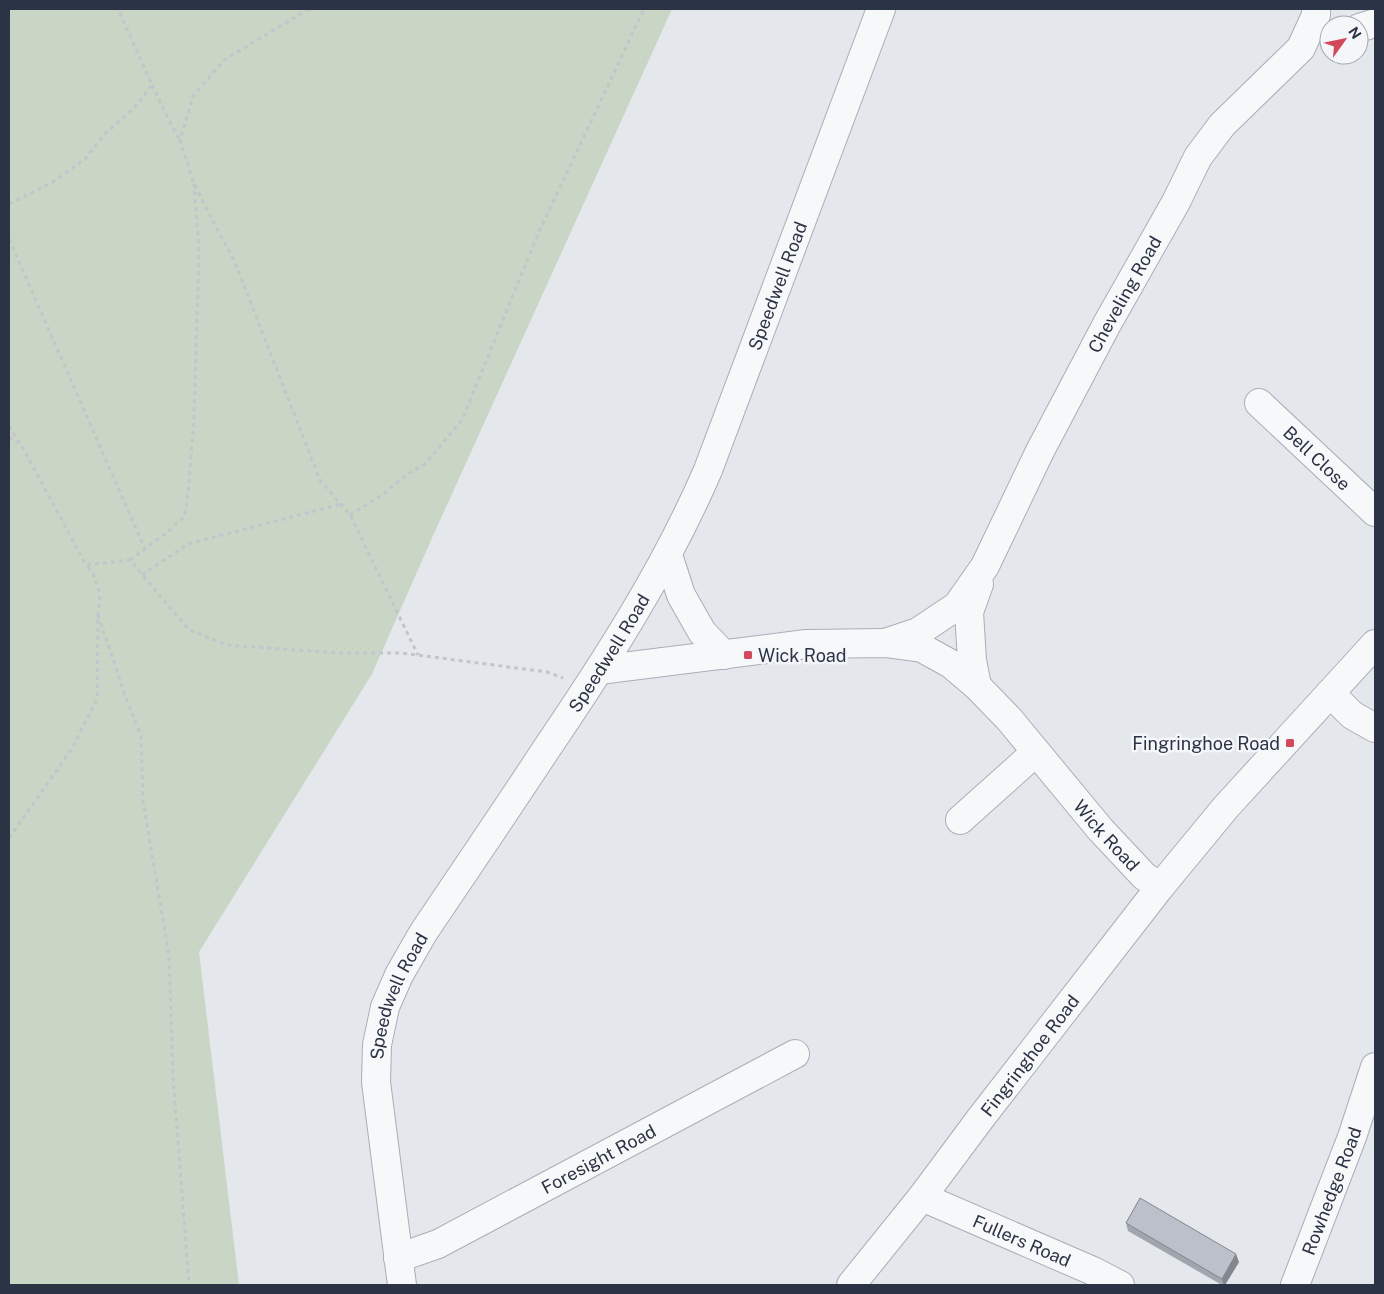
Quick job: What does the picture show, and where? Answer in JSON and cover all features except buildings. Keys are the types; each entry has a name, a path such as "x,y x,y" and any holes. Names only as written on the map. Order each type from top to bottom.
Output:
{"street":[{"name":"Speedwell Road","path":"402,1285 376,1082 377,1045 385,1007 399,975 423,933 594,679 668,555 690,512 708,470 881,9"},
{"name":"Cheveling Road","path":"1301,48 1316,15 1316,9"},
{"name":"Cheveling Road","path":"977,686 972,660 969,612 985,566 1040,451 1107,324 1176,202 1198,157 1222,125 1301,48 1319,40"},
{"name":"Bell Close","path":"1259,403 1375,512"},
{"path":"668,555 681,595 702,632 724,655"},
{"name":"Cheveling Road","path":"885,643 918,632 956,606 985,566"},
{"name":"Wick Road","path":"594,679 724,655 806,644 885,643 922,648 950,664 977,686 1036,752 1100,829 1144,876 1160,888"},
{"name":"Fingringhoe Road","path":"851,1285 922,1197 980,1119 1160,888 1226,807 1375,644"},
{"path":"1330,693 1352,715 1375,728"},
{"path":"960,820 1036,752"},
{"name":"Foresight Road","path":"398,1258 438,1244 796,1054"},
{"name":"Rowhedge Road","path":"1296,1285 1352,1137 1375,1067"},
{"name":"Fullers Road","path":"922,1197 1093,1271 1120,1285"}],"path":[{"path":"118,9 152,85 180,140 193,181 234,260 320,480 350,515 418,655"},
{"path":"180,140 193,96 224,60 309,9"},
{"path":"350,515 382,496 406,475 425,464 462,420 538,234 644,9"},
{"path":"9,204 53,182 85,159 105,134 135,107 152,85"},
{"path":"86,565 130,560 166,534 185,516 194,417 199,251 193,181"},
{"path":"9,239 145,550"},
{"path":"9,426 86,565 94,576 100,594 97,699 71,750 9,838"},
{"path":"9,437 20,444"},
{"path":"142,575 188,544 341,504"},
{"path":"130,560 188,628 226,645 339,653 402,653 594,679"},
{"path":"98,615 141,736 143,800 169,956 173,1076 189,1285"}],"green space":[{"path":"9,9 672,9 372,674 199,952 239,1285 9,1285"}],"place":[{"name":"Wick Road","path":"748,655"},
{"name":"Fingringhoe Road","path":"1290,743"}]}
